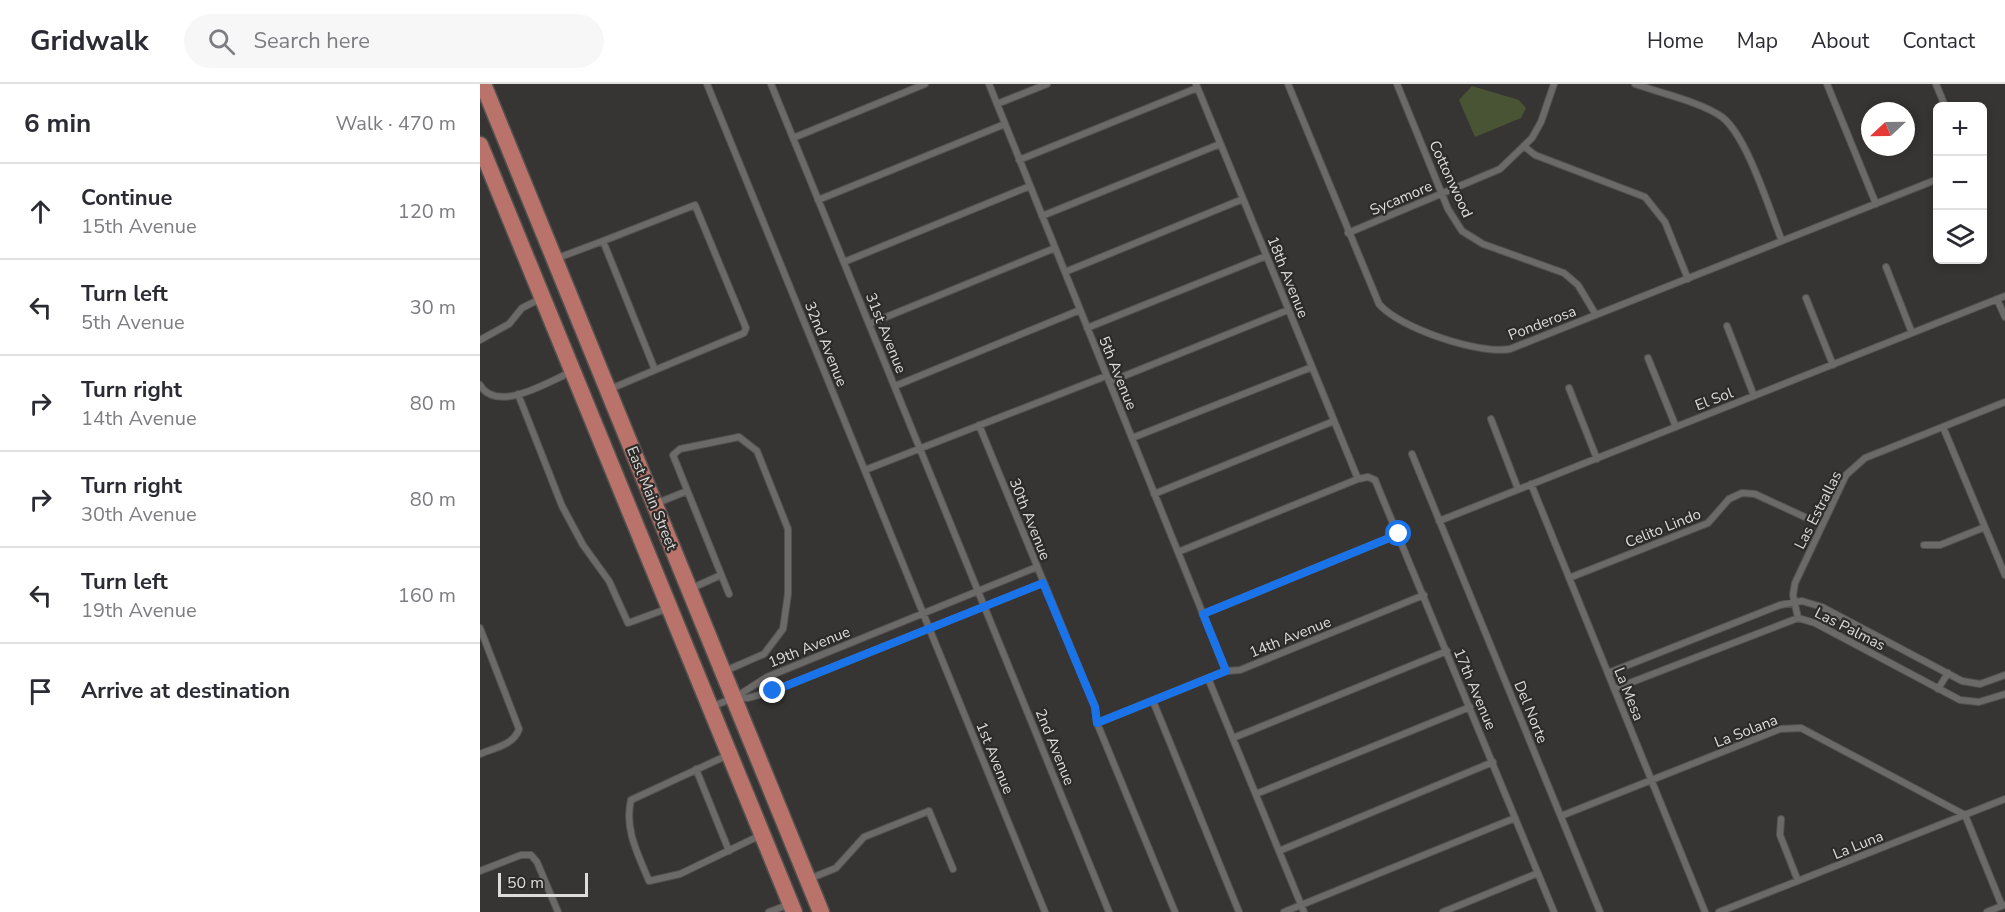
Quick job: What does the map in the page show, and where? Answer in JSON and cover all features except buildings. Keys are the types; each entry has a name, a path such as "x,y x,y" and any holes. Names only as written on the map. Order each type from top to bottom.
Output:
{"main road":[{"name":"East Main Street","path":"483,84 821,912"},
{"name":"East Main Street","path":"481,150 792,908"}],"lane":[{"name":"32nd Avenue","path":"706,84 923,613"},
{"name":"31st Avenue","path":"771,84 978,590"},
{"path":"793,138 925,84"},
{"name":"5th Avenue","path":"989,84 1226,671"},
{"path":"997,104 1047,84"},
{"name":"Ponderosa","path":"1288,84 1375,298 1389,315 1401,322 1476,349 1500,351 1510,349 1933,181"},
{"name":"Cottonwood","path":"1397,84 1452,217 1468,236 1483,244 1564,273 1578,285 1596,315"},
{"name":"Sycamore","path":"1348,233 1492,174 1525,147 1541,122 1554,84"},
{"path":"1635,84 1713,112 1728,123 1740,139 1782,241"},
{"path":"1827,84 1876,204"},
{"path":"1936,84 1943,102"},
{"path":"1019,160 1196,86"},
{"name":"18th Avenue","path":"1196,86 1358,479"},
{"path":"818,200 1005,124"},
{"path":"1042,216 1220,144"},
{"path":"1525,147 1535,155 1645,197 1654,205 1665,222 1688,279"},
{"path":"844,262 1030,186"},
{"path":"1065,272 1243,199"},
{"path":"554,259 695,205 742,316 746,328 744,333 608,390"},
{"path":"603,241 655,370"},
{"path":"869,324 1055,249"},
{"path":"1087,328 1266,256"},
{"path":"1886,267 1912,333"},
{"name":"El Sol","path":"1439,521 2005,296"},
{"path":"480,340 509,324 522,308 543,298"},
{"path":"1806,298 1833,365"},
{"path":"1998,299 2005,317"},
{"path":"865,470 1288,309"},
{"path":"895,386 1080,310"},
{"path":"1727,326 1755,396"},
{"path":"1648,358 1676,427"},
{"path":"1132,438 1312,366"},
{"path":"480,385 485,393 496,398 518,394 572,371"},
{"path":"1569,388 1597,459"},
{"path":"518,394 562,506 583,545 609,580 628,623 669,608"},
{"name":"Las Estrallas","path":"1798,618 1794,602 1795,583 1846,475 1865,458 2005,402"},
{"path":"1491,419 1518,489"},
{"path":"1154,494 1334,422"},
{"name":"30th Avenue","path":"979,425 1095,707 1097,723 1174,912"},
{"path":"1943,427 2005,575"},
{"path":"724,672 764,654 783,629 788,594 788,529 757,451 740,437 680,449 673,455 729,594"},
{"name":"Del Norte","path":"1412,454 1600,912"},
{"name":"17th Avenue","path":"1358,479 1372,478 1380,486 1554,912"},
{"path":"1178,552 1358,479"},
{"name":"La Mesa","path":"1531,484 1706,912"},
{"path":"655,505 687,491"},
{"name":"Celito Lindo","path":"1569,578 1708,524 1729,499 1742,493 1755,494 1822,525"},
{"path":"1924,545 1940,545 1985,527"},
{"path":"1203,614 1399,534"},
{"name":"19th Avenue","path":"734,698 761,679 1036,567"},
{"path":"690,589 722,575"},
{"name":"19th Avenue","path":"734,698 748,698 773,691 1043,583"},
{"name":"2nd Avenue","path":"978,590 1109,912"},
{"name":"14th Avenue","path":"1097,723 1226,671 1240,670 1424,596"},
{"path":"1608,673 1794,602 1810,602 1974,684 2005,675"},
{"name":"1st Avenue","path":"923,613 1045,912"},
{"name":"Las Palmas","path":"1614,689 1798,618 1815,623 1938,689 1969,702 1989,700 2005,694"},
{"path":"480,628 517,720 518,733 508,743 480,754"},
{"path":"1233,738 1447,651"},
{"path":"1938,689 1948,673"},
{"path":"1208,678 1303,909"},
{"path":"710,708 734,698"},
{"path":"1153,700 1239,912"},
{"path":"1256,794 1470,706"},
{"name":"La Solana","path":"1561,816 1780,729 1795,727 1807,730 1965,815"},
{"path":"729,755 631,800 627,816 630,834 649,880 680,874 762,835"},
{"path":"1279,851 1493,762"},
{"path":"696,769 729,851"},
{"name":"La Luna","path":"1719,912 2005,799"},
{"path":"808,880 836,868 864,837 929,811 953,869"},
{"path":"1965,815 2004,905 1987,912"},
{"path":"1284,912 1303,909 1515,818"},
{"path":"1781,819 1780,835 1798,881"},
{"path":"480,871 521,855 531,855 537,862 558,912"},
{"path":"1443,912 1538,873"},
{"path":"769,912 792,908"}],"green space":[{"path":"1472,86 1519,100 1526,108 1521,118 1475,137 1459,100"}],"route":[{"path":"773,691 1043,583 1095,707 1097,723 1226,671 1203,614 1399,534"}]}
